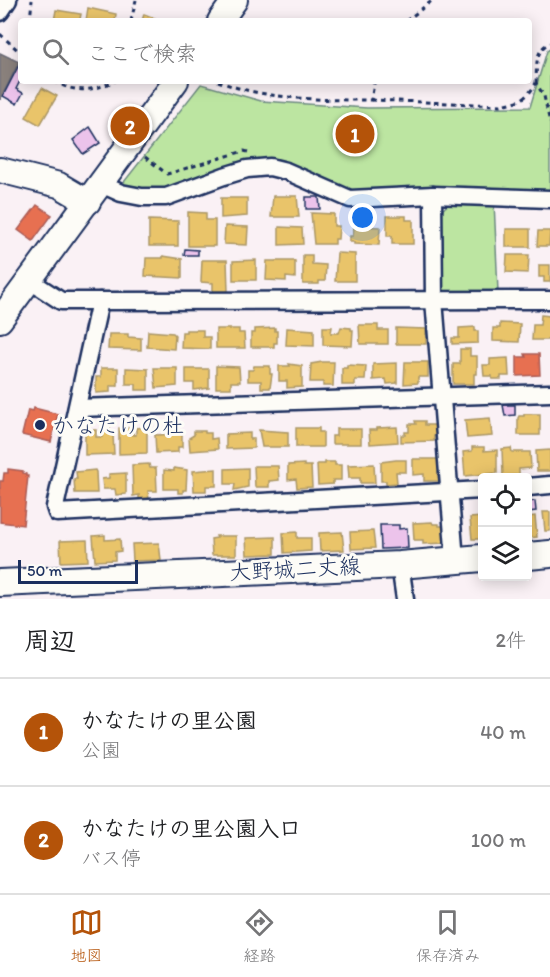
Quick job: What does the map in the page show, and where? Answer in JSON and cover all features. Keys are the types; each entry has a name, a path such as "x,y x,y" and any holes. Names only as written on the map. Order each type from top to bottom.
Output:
{"main road":[{"path":"532,556 550,554"},
{"name":"大野城二丈線","path":"0,584 478,558"}],"street":[{"path":"0,12 8,0"},
{"path":"222,18 235,0"},
{"path":"0,320 174,84"},
{"path":"0,170 94,193 121,193 142,197 166,197 247,169 273,167 350,199 433,195 550,199"},
{"path":"433,195 434,300 455,560"},
{"path":"29,280 61,301 550,300"},
{"path":"100,302 55,507 57,513 478,490"},
{"path":"77,408 550,393"},
{"path":"532,487 550,485"},
{"path":"400,564 405,599"}],"path":[{"path":"30,18 32,0"},
{"path":"132,18 136,0"},
{"path":"410,18 433,0"},
{"path":"0,34 18,50"},
{"path":"225,84 235,88 286,96 501,105 522,100 530,93 536,83 537,55 543,46 550,43"},
{"path":"536,83 544,96 550,123"},
{"path":"59,84 68,89 96,89 108,84"},
{"path":"371,100 374,84"},
{"path":"141,153 167,174 244,151 270,158 273,167"}],"green space":[{"path":"550,49 550,193 352,193 265,160 204,173 165,192 123,188 124,182 201,84 261,101 367,108 530,107 547,51"},
{"path":"453,200 494,201 498,292 442,293 441,211"}],"building: 住宅":[{"path":"88,8 116,14 115,18 86,18"},
{"path":"56,10 81,14 80,18 55,18"},
{"path":"144,14 154,18 143,18"},
{"path":"42,88 57,96 40,125 26,117"},
{"path":"273,196 297,196 299,217 271,217"},
{"path":"221,198 247,198 247,216 221,218"},
{"path":"188,212 206,213 206,220 215,220 215,246 188,246"},
{"path":"311,213 334,214 334,226 339,226 338,239 335,239 335,244 314,244"},
{"path":"387,216 406,216 406,220 413,220 413,244 392,244 392,236 387,236"},
{"path":"149,220 178,221 178,246 149,246"},
{"path":"225,226 248,227 247,245 224,244"},
{"path":"354,226 380,227 379,245 350,242"},
{"path":"279,227 302,228 303,244 279,245"},
{"path":"506,229 530,229 530,247 506,247"},
{"path":"538,231 550,231 549,246 537,246"},
{"path":"337,253 355,254 355,281 335,281"},
{"path":"303,255 312,255 312,264 326,265 325,281 319,281 319,284 303,284"},
{"path":"507,255 529,255 528,273 506,272"},
{"path":"163,256 182,259 182,278 145,276 146,258 163,258"},
{"path":"202,260 227,260 228,292 213,292 213,283 201,282"},
{"path":"256,260 256,280 233,280 233,261"},
{"path":"267,261 295,261 295,278 286,277 286,281 266,280"},
{"path":"539,265 550,265 550,282 544,282 544,277 539,277"},
{"path":"541,315 550,316 550,340 532,340 533,325 540,325"},
{"path":"500,323 520,324 519,342 493,341 493,328 500,328"},
{"path":"359,325 378,325 378,330 388,330 388,344 360,344"},
{"path":"323,327 332,327 331,333 339,333 341,327 351,328 353,330 352,346 323,345"},
{"path":"475,327 475,331 478,331 478,343 452,344 452,338 459,338 459,328"},
{"path":"275,328 277,343 274,343 274,347 251,347 251,333 255,333 255,329"},
{"path":"287,328 314,330 314,346 286,345"},
{"path":"396,328 426,329 426,344 396,344"},
{"path":"216,329 239,329 239,333 244,333 245,348 216,348"},
{"path":"203,330 203,337 210,337 210,349 181,348 182,332"},
{"path":"148,331 173,333 175,335 174,349 147,347"},
{"path":"109,334 128,334 128,337 141,338 141,350 108,349"},
{"path":"460,349 470,349 470,356 477,356 477,374 474,374 474,384 453,384 453,364 460,364"},
{"path":"508,358 509,376 492,379 492,376 484,376 483,365 490,365 490,359"},
{"path":"334,362 333,386 323,386 323,382 310,382 311,364"},
{"path":"405,362 428,362 428,377 418,377 418,383 404,384"},
{"path":"397,363 397,383 387,384 386,379 373,380 373,364"},
{"path":"289,364 302,366 302,387 287,388 287,381 279,381 279,366 290,366"},
{"path":"347,365 366,366 365,380 355,380 355,385 342,385 342,368 347,368"},
{"path":"216,366 239,367 240,382 231,382 231,388 216,388"},
{"path":"254,366 270,366 270,374 272,374 270,388 261,388 261,381 248,381 248,370 253,370"},
{"path":"101,368 118,368 118,386 110,386 110,392 96,393 96,377 101,377"},
{"path":"126,368 148,369 148,390 136,390 136,384 126,384"},
{"path":"154,368 177,368 177,386 156,388"},
{"path":"186,369 209,369 209,388 194,390 194,383 186,383"},
{"path":"524,414 540,414 540,435 518,435 518,418"},
{"path":"490,418 492,436 467,438 465,420"},
{"path":"415,421 425,421 425,425 435,425 434,441 401,442 401,435 409,432 409,424 416,424"},
{"path":"147,427 147,453 119,454 119,428 133,428 133,435 136,435 136,428"},
{"path":"397,427 398,442 370,444 369,430"},
{"path":"296,428 319,428 319,432 323,432 323,447 296,447"},
{"path":"101,429 110,429 110,434 113,434 114,454 85,455 85,430 96,430 96,437 102,437"},
{"path":"336,429 361,429 361,444 332,444 332,436 336,436"},
{"path":"259,430 288,432 288,447 262,447"},
{"path":"194,431 211,433 211,439 217,438 218,449 190,451 189,438 194,435"},
{"path":"250,433 250,439 254,439 254,448 226,449 226,434"},
{"path":"182,434 182,447 178,447 178,452 156,453 155,435"},
{"path":"472,447 484,447 484,451 497,450 497,473 465,476 463,452 472,451"},
{"path":"511,448 512,452 530,452 531,468 519,469 519,473 503,473 502,449"},
{"path":"550,450 550,471 537,471 536,451"},
{"path":"413,459 439,459 441,476 438,476 439,481 424,481 424,474 413,475"},
{"path":"406,460 406,472 396,472 397,483 386,484 386,481 381,481 381,462"},
{"path":"325,462 335,462 335,465 341,465 341,480 333,480 333,484 318,485 317,464 325,464"},
{"path":"149,464 150,468 156,468 157,491 148,491 149,499 139,499 139,495 133,496 132,465"},
{"path":"304,464 304,466 311,466 312,487 297,488 296,479 288,480 288,465"},
{"path":"374,464 375,483 360,483 360,478 349,478 348,465"},
{"path":"254,466 278,466 279,480 269,481 269,487 255,487"},
{"path":"174,468 187,470 186,490 183,490 183,493 178,493 178,489 164,489 164,470 174,471"},
{"path":"248,468 248,487 234,490 235,484 225,484 225,469"},
{"path":"216,469 216,486 206,486 206,491 194,491 193,471"},
{"path":"95,470 97,493 75,493 76,472"},
{"path":"126,473 126,494 116,495 115,489 103,489 102,479 109,478 109,474"},
{"path":"543,512 550,512 550,531 545,531"},
{"path":"532,516 535,516 537,537 532,538"},
{"path":"478,517 478,539 472,539 470,518"},
{"path":"432,522 445,526 446,543 423,544 423,540 414,540 413,523"},
{"path":"373,531 375,548 351,549 350,532"},
{"path":"297,532 297,538 311,538 311,551 284,553 283,533"},
{"path":"342,532 344,550 320,551 319,533"},
{"path":"105,535 105,540 120,539 121,551 115,552 115,560 95,561 93,536"},
{"path":"216,536 236,536 236,555 212,555 211,539 217,538"},
{"path":"275,537 275,554 247,555 246,538"},
{"path":"87,540 88,561 61,562 60,541"},
{"path":"159,543 161,560 133,561 132,544"}],"building: 商業":[{"path":"37,205 52,215 33,241 18,230"},
{"path":"525,354 539,354 540,375 517,376 517,357 526,357"},
{"name":"かなたけの杜","path":"34,408 58,414 51,442 22,435 28,410 33,411"},
{"path":"8,469 23,471 28,476 23,525 0,522 0,481 3,481 4,473 8,473"}],"building: 工業":[{"path":"0,53 18,62 18,64 0,100"}],"building: その他":[{"path":"18,67 18,84 16,89 23,93 17,104 3,96"},
{"path":"90,127 100,143 83,154 73,140"},
{"path":"306,197 319,197 320,209 306,209"},
{"path":"185,249 198,250 198,255 184,255"},
{"path":"503,405 515,405 515,415 505,416"},
{"path":"532,501 535,501 536,511 532,512"},
{"path":"380,525 399,525 399,529 407,528 408,548 381,549"}],"place":[{"name":"かなたけの里公園入口","path":"130,126"},
{"name":"かなたけの里公園","path":"355,134"},
{"name":"かなたけの杜","path":"40,425"}]}
